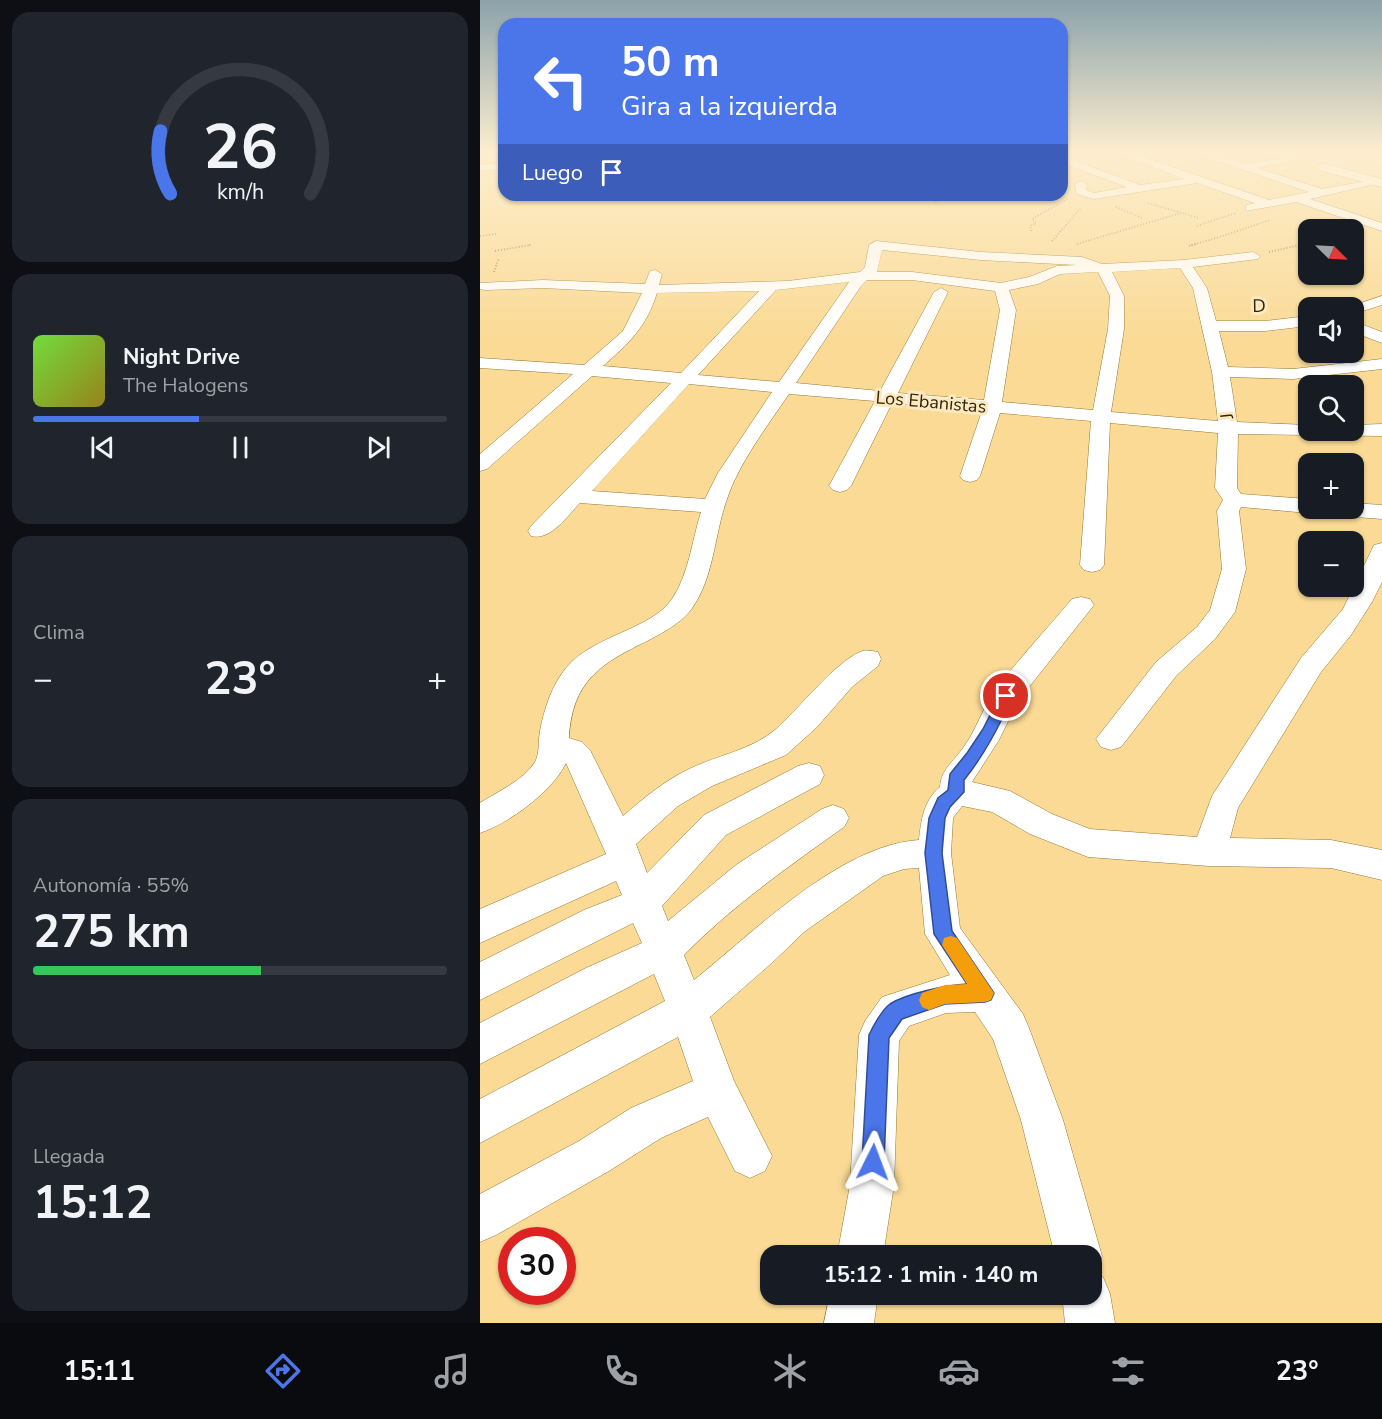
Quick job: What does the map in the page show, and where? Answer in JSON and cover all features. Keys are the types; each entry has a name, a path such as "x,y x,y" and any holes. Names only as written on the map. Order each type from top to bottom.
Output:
{"street":[{"path":"1345,215 1382,227"},
{"path":"480,820 539,779 549,766 554,749 554,729 567,690 577,673 611,646 667,618 681,606 692,585 712,506 724,481 781,389 855,283 872,269 876,245 981,256 1066,259 1082,261 1103,269 1117,296 1116,329 1101,417 1092,565"},
{"path":"485,286 653,281 679,290 747,285 772,286 862,276 912,276 1001,287 1033,281 1057,270 1184,264 1253,256"},
{"name":"J","path":"1184,264 1200,288 1221,372 1228,428 1226,488 1234,500"},
{"path":"480,465 633,329 653,281"},
{"path":"539,531 575,496 682,379 772,286"},
{"path":"970,476 992,408 1008,310 1001,287"},
{"path":"840,486 941,292"},
{"path":"1364,306 1382,300"},
{"name":"D","path":"1211,326 1265,326 1298,322"},
{"path":"1364,331 1382,338"},
{"name":"Los Ebanistas","path":"480,363 588,370 1228,428 1382,430"},
{"path":"1221,372 1293,374 1382,364"},
{"path":"575,496 712,506"},
{"path":"1111,739 1166,669 1206,633 1222,612 1234,568 1228,510 1234,500 1298,505"},
{"path":"1364,511 1382,512"},
{"path":"1209,852 1223,806 1311,665 1323,648 1342,629 1379,562 1382,550"},
{"path":"956,792 956,778 973,758 989,732 1006,696 1081,605"},
{"path":"480,926 622,850 667,797 701,777 775,747 806,720 842,680 868,659"},
{"path":"554,749 571,750 579,758 622,850 662,952 688,1010 717,1092 750,1155"},
{"path":"480,982 597,922 642,903 715,825 809,776"},
{"path":"956,792 999,800 1041,824 1088,843 1209,852 1330,854 1382,865"},
{"path":"956,792 944,802 937,818 934,853 944,934 1009,1028 1035,1100 1076,1245"},
{"path":"480,1044 599,981 662,952 692,922 748,876 833,818"},
{"path":"480,1122 688,1010 762,948 791,920 872,865 904,855 934,853"},
{"path":"862,1245 872,1185 879,1035 896,1011 945,994 985,993"},
{"path":"480,1219 594,1156 646,1124 717,1092"},
{"path":"849,1323 852,1305"},
{"path":"1088,1305 1090,1323"}],"path":[{"path":"1031,231 1030,226 1036,223 1032,219 1039,215"},
{"path":"1052,241 1074,215"},
{"path":"1135,215 1142,218"},
{"path":"1077,244 1175,215"},
{"path":"1187,215 1199,218"},
{"path":"1197,226 1229,215"},
{"path":"1189,246 1232,236 1239,230 1274,219"},
{"path":"480,236 497,234"},
{"path":"495,251 531,245"},
{"path":"1253,256 1298,245"}],"slow traffic":[{"path":"929,1000 945,994 985,993 951,945"}],"route":[{"path":"873,1162 879,1035 896,1011 945,994 985,993 944,934 934,853 937,818 944,802 956,792 956,778 973,758 989,732 1006,696"}]}
